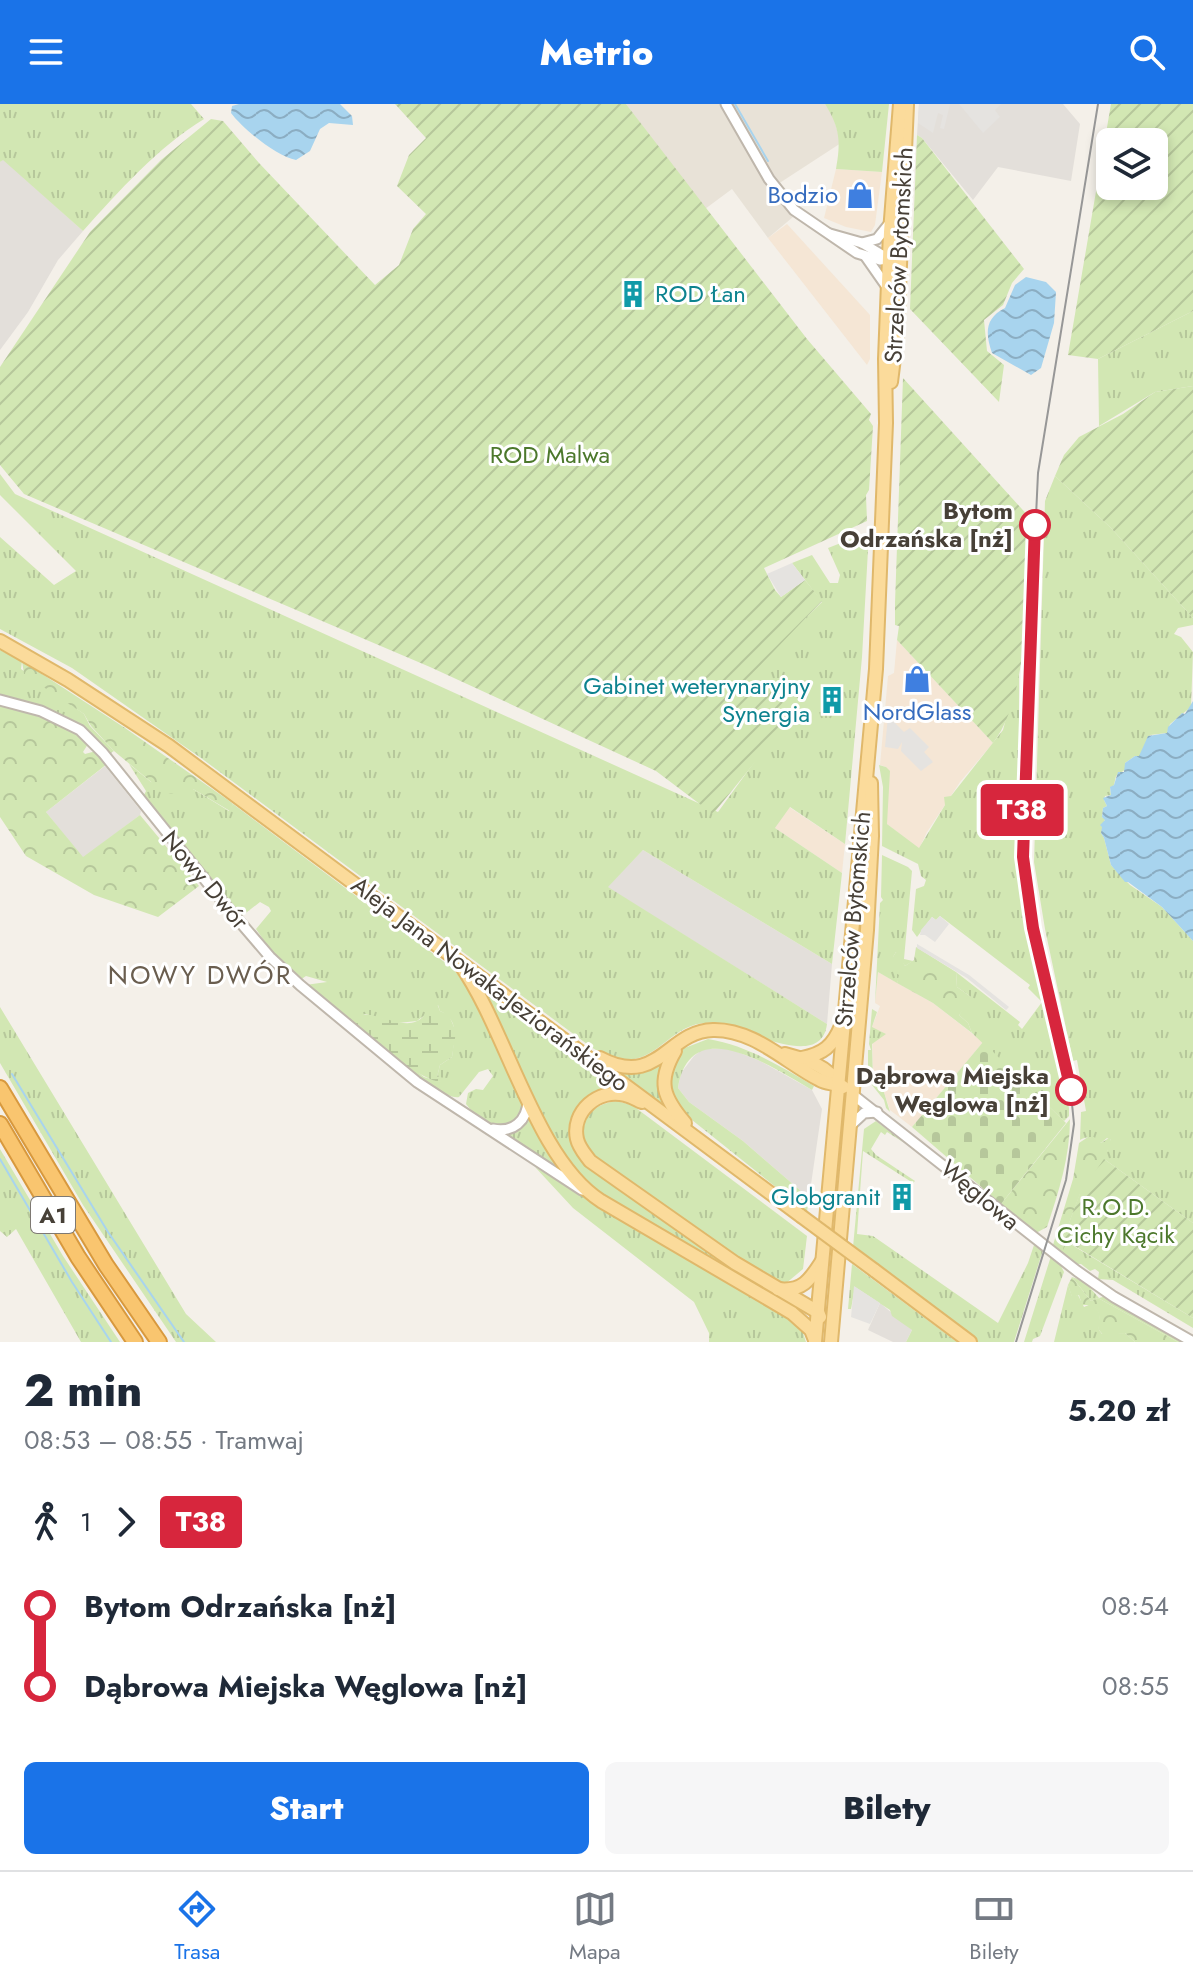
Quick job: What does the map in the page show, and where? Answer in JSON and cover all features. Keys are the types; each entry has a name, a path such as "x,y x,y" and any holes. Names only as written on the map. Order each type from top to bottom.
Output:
{"highway":[{"name":"A1","path":"0,1088 106,1265 159,1342"},
{"name":"A1","path":"0,1124 108,1305 135,1342"},
{"path":"108,1305 125,1342"}],"main road":[{"name":"Strzelców Bytomskich","path":"815,1341 871,736 886,405 895,359 894,291 889,259 900,104"},
{"name":"Strzelców Bytomskich","path":"894,291 901,248 907,104"},
{"name":"Aleja Jana Nowaka-Jeziorańskiego","path":"0,641 68,680 169,746 970,1342"},
{"name":"Strzelców Bytomskich","path":"830,1342 858,1045 872,836 871,736"},
{"path":"453,955 481,996 563,1165 592,1196 792,1313 811,1330 815,1341"},
{"path":"800,1058 813,1056 829,1047 846,1016"},
{"path":"568,1041 623,1067 658,1060 697,1033 714,1030 731,1032 775,1051 825,1067 839,1085 852,1094"},
{"path":"677,1046 664,1073 664,1088 678,1114 698,1138"},
{"path":"775,1051 823,1082 839,1085"},
{"path":"823,1082 828,1090 835,1121"},
{"path":"661,1110 623,1094 599,1096 589,1103 577,1123 576,1135 580,1148 590,1161 609,1176 735,1263 818,1312 830,1342"},
{"path":"777,1289 795,1289 805,1284 824,1258"},
{"path":"792,1313 818,1312 828,1306 836,1294"}],"street":[{"path":"726,104 779,193 805,219 840,244 866,257 889,259 901,248"},
{"path":"862,243 883,235 891,221"},
{"path":"829,234 862,243 889,259"},
{"path":"866,257 894,291"},
{"name":"Nowy Dwór","path":"0,700 50,714 88,737 196,871 277,963 339,1019 417,1082 592,1196"},
{"name":"Węglowa","path":"852,1094 1077,1271 1121,1301 1193,1342"},
{"path":"488,1127 499,1130 516,1126 527,1111 528,1097"},
{"path":"849,1127 859,1116 877,1112"}],"shaded area":[{"path":"626,104 722,104 770,189 793,217 768,238 732,189 705,209"},
{"path":"732,104 825,104 833,116 841,143 778,184"},
{"path":"919,104 1063,104 1080,124 1071,181 998,167 973,200 917,135"},
{"path":"919,104 950,104 944,129 940,128 943,115 938,113 933,133 918,123"},
{"path":"959,104 1001,104 995,110 1000,117 983,133"},
{"path":"3,159 83,231 58,260 28,312 0,350 0,162"},
{"path":"836,169 882,172 875,225 871,232 824,218"},
{"path":"787,224 870,315 870,359 867,365 768,238"},
{"path":"792,563 805,580 781,597 767,574"},
{"path":"897,640 993,743 960,782 919,849 887,824 886,767 880,765 888,676 894,673"},
{"path":"888,716 904,732 910,728 929,747 924,752 933,762 921,771 901,751 902,742 898,749 885,747"},
{"path":"105,766 141,811 140,815 83,858 46,812"},
{"path":"789,807 845,844 842,873 775,828"},
{"path":"643,850 832,964 827,1024 607,887"},
{"path":"940,916 949,924 935,942 920,935 932,917 936,920"},
{"path":"917,944 969,975 1009,1007 1006,1010 967,978 917,948"},
{"path":"878,972 933,1003 983,1042 912,1127 890,1110 883,1089 873,1080 872,1027 880,1006 875,1003"},
{"path":"703,1049 730,1049 760,1061 812,1090 822,1109 809,1198 743,1141 689,1102 678,1088 681,1073"},
{"path":"854,1286 880,1303 870,1324 851,1317"},
{"path":"880,1303 912,1330 906,1342 893,1342 868,1330"}],"green space":[{"path":"0,104 191,104 204,119 155,156 83,231 3,160 0,162"},
{"name":"ROD Malwa","path":"395,104 626,104 807,339 871,414 869,420 873,426 869,490 866,495 867,521 764,568 781,597 805,580 822,601 753,673 794,714 713,814 656,771 430,667 24,494 0,465 0,367 90,232 161,160 211,119 223,121 375,285 399,265 413,229 426,214 397,186 409,155 426,138"},
{"path":"825,104 889,104 882,172 836,169 838,135"},
{"path":"1111,104 1193,104 1193,311 1098,359 1068,355 1096,192 1096,200 1168,200 1168,128 1107,128"},
{"path":"917,135 1024,269 1012,283 1003,305 984,320 987,351 1004,365 999,402 910,309"},
{"path":"1193,311 1193,386 1155,392 1099,426 1098,359"},
{"path":"903,378 1031,519 1025,636 1020,667 1014,697 993,743 897,640 899,626 895,625 895,603"},
{"path":"1193,386 1193,618 1111,528 1055,476 1064,455 1079,437 1123,414 1155,392"},
{"path":"0,474 15,494 718,812 790,713 749,673 822,602 792,563 812,555 830,583 838,583 840,575 828,548 869,532 862,657 845,844 790,807 775,828 842,873 832,964 643,850 608,887 827,1024 822,1038 811,1045 796,1046 714,1023 696,1024 682,1030 645,1056 630,1059 613,1057 591,1047 201,758 72,668 0,629 0,537 54,585 76,571 0,495"},
{"path":"1055,476 1111,528 1193,618 1193,625 1178,628 1174,634 1181,637 1193,652 1191,707 1170,724 1167,733 1150,735 1139,757 1135,756 1125,763 1126,769 1116,776 1110,788 1111,795 1105,796 1107,806 1103,808 1102,817 1105,819 1101,833 1111,865 1130,885 1162,907 1193,941 1193,1223 1104,1159 1111,1140 1107,1138 1101,1143 1089,1137 1080,1140 1081,1112 1086,1111 1077,1060 1073,1061 1045,929 1034,862 1045,501"},
{"path":"0,650 22,661 21,669 84,714 90,726 114,751 109,754 83,727 71,720 42,707 0,696"},
{"path":"22,661 228,800 233,804 230,811 193,789 174,794 162,791 114,751 84,714 24,674"},
{"path":"1019,669 1019,890 1069,1108 1069,1116 1064,1121 972,1033 968,1023 959,1015 971,997 957,987 956,972 1020,1022 1018,1025 1022,1029 1042,1002 1028,988 1030,985 940,916 936,920 932,917 917,937 912,930 916,889 924,886 926,880 921,876 918,864 882,846 883,787 879,765 890,771 887,824 919,848 945,805 944,797 951,796 1003,730"},
{"path":"0,704 64,725 88,744 83,752 85,754 96,751 107,764 46,812 83,857 140,815 199,886 158,917 94,895 26,856 0,817"},
{"path":"129,764 151,782 193,789 229,811 233,804 451,967 468,986 525,1102 518,1120 503,1124 489,1122 477,1116 466,1104 468,1093 483,1090 493,1076 488,1069 479,1072 459,1097 447,1095 407,1069 305,985 327,982 306,976 300,980 273,954 256,929 271,911 269,907 260,902 242,916 238,913 143,797 146,791","holes":["438,1005 440,1011 451,1019 454,1036 452,1057 440,1065 437,1077 460,1083 424,1077 352,1021 365,1014 398,1023 417,1021"]},
{"path":"882,855 912,871 904,959 913,961 905,966 896,952 893,957 900,975 897,983 878,972 875,1003 880,903 883,900"},
{"path":"916,947 956,972 957,987 971,997 959,1015 968,1023 972,1033 933,1003 897,983 899,975 889,963 896,952 905,966 914,960"},
{"path":"486,989 619,1088 598,1092 574,1141 728,1263 725,1268 593,1190 574,1172 553,1137 483,991"},
{"path":"431,999 436,1001 440,1011 449,1015 456,1032 452,1057 440,1065 437,1077 458,1079 460,1083 436,1081 419,1074 387,1052 350,1019 371,1015 406,1023 417,1021 425,1014"},
{"path":"0,1007 186,1314 216,1342 176,1342 83,1205 0,1063"},
{"path":"872,1009 877,1012 872,1027 886,1034 872,1044 873,1080 883,1089 890,1112 868,1080"},
{"path":"708,1039 750,1052 814,1086 812,1090 757,1060 716,1049 699,1052 686,1065 678,1088 689,1102 743,1141 809,1198 807,1212 677,1108 667,1091 674,1060 682,1049"},
{"path":"983,1042 1066,1123 1001,1204 912,1127"},
{"path":"664,1061 660,1086 666,1110 612,1070"},
{"path":"616,1101 632,1105 807,1236 803,1269 784,1285 772,1281 598,1161 585,1142 584,1124 594,1109"},
{"path":"528,1113 563,1175 509,1138 509,1133"},
{"path":"1070,1119 1066,1160 1056,1200 1047,1227 1036,1233 1001,1204"},
{"path":"876,1121 906,1144 887,1132 885,1135 881,1132 871,1149 915,1181 913,1183 863,1151 857,1234 873,1236 998,1323 1034,1245 1043,1250 1014,1342 978,1342 853,1247 864,1129"},
{"path":"1094,1137 1101,1143 1109,1138 1113,1143 1107,1151 1107,1158 1080,1194 1063,1239 1067,1242 1063,1250 1058,1250 1053,1245 1073,1179 1079,1143"},
{"path":"0,1149 63,1256 120,1342 81,1342 16,1229 7,1237 0,1231"},
{"name":"R.O.D. Cichy Kącik","path":"1104,1159 1193,1223 1193,1318 1063,1239 1080,1193"},
{"path":"535,1167 788,1316 801,1327 806,1342 709,1342 709,1333 694,1302 573,1208"},
{"path":"1067,1242 1193,1318 1193,1328 1113,1280 1098,1279 1099,1272 1095,1269 1090,1271 1081,1264 1073,1264 1052,1248 1052,1245 1058,1250"},
{"path":"1051,1256 1064,1272 1040,1336 1032,1342 1024,1342"},
{"path":"852,1264 957,1342 906,1342 912,1330 892,1316 890,1310 855,1287 851,1309 848,1309"},
{"path":"1072,1277 1084,1281 1099,1298 1106,1296 1186,1342 1178,1342 1098,1298 1091,1301"},
{"path":"1072,1277 1091,1301 1098,1298 1178,1342 1135,1342 1125,1333 1104,1336 1099,1330 1097,1311 1091,1305 1082,1305 1079,1295 1072,1297 1068,1285"},
{"path":"1068,1285 1072,1296 1078,1295 1084,1307 1091,1304 1097,1310 1102,1334 1125,1333 1135,1342 1054,1342"}],"water":[{"path":"340,104 352,116 353,125 329,123 320,129 310,151 296,160 270,148 243,126 231,113 232,106"},
{"path":"1026,277 1046,282 1056,292 1054,323 1041,368 1031,375 992,353 988,339 990,321 1005,308 1015,285"},
{"path":"1193,701 1193,941 1162,907 1125,882 1111,865 1100,825 1105,820 1102,817 1103,808 1107,806 1103,798 1111,795 1110,787 1114,785 1118,772 1124,772 1125,763 1139,756 1148,736 1167,733 1168,727 1182,713 1185,714"}],"waterway":[{"path":"735,104 768,161"},
{"path":"12,1074 108,1232 184,1342"},
{"path":"0,1159 111,1342"}],"tram line":[{"path":"1016,1342 1066,1180 1074,1124 1070,1084 1028,902 1022,820 1038,473 1098,104"},
{"name":"T38","path":"1035,525 1023,857 1033,928 1071,1090"}],"place":[{"name":"Bodzio","path":"860,195"},
{"name":"ROD Łan","path":"633,294"},
{"name":"Bytom Odrzańska [nż]","path":"1035,525"},
{"name":"NordGlass","path":"917,679"},
{"name":"Gabinet weterynaryjny Synergia","path":"832,700"},
{"name":"Dąbrowa Miejska Węglowa [nż]","path":"1071,1090"},
{"name":"Globgranit","path":"902,1197"}],"district":[{"name":"NOWY DWÓR","path":"200,975"}]}
